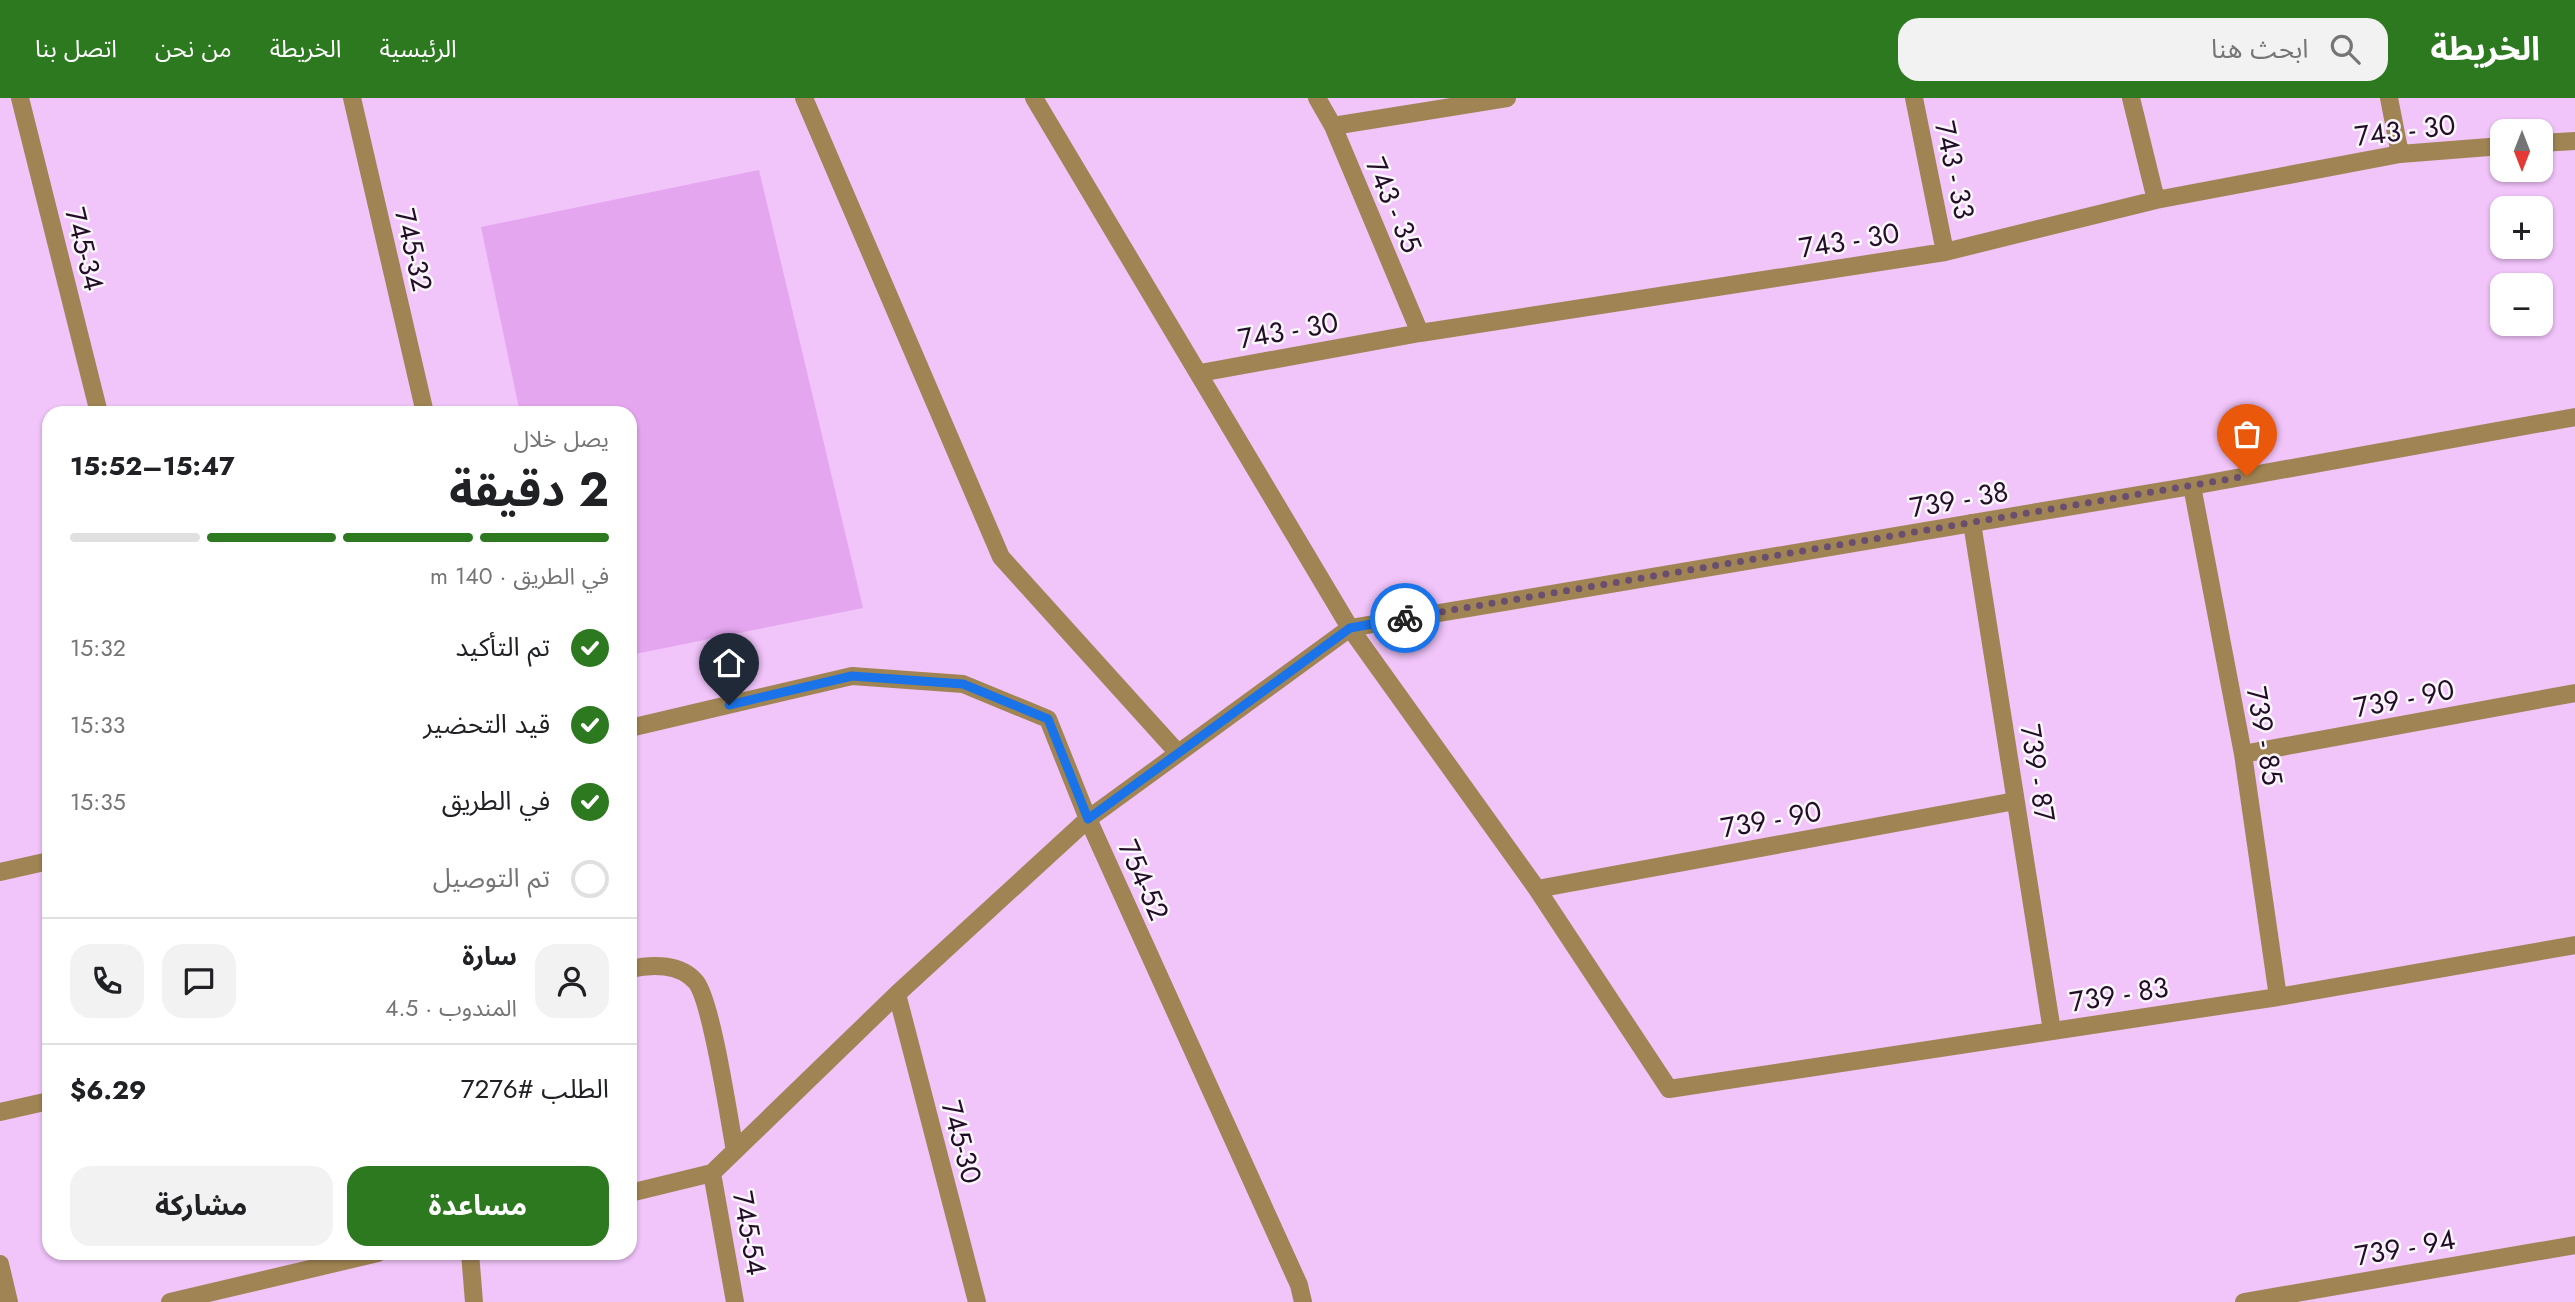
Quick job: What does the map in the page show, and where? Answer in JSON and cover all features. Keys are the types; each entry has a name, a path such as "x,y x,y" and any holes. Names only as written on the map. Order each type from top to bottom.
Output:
{"street":[{"name":"745-34","path":"20,98 97,406"},
{"name":"745-32","path":"352,98 423,406"},
{"path":"804,98 1001,557 1178,753"},
{"path":"1034,98 1350,628 1537,889"},
{"name":"743 - 35","path":"1317,98 1333,126 1420,333"},
{"path":"1333,126 1507,98"},
{"name":"743 - 33","path":"1914,98 1945,252"},
{"path":"2131,98 2156,200"},
{"path":"2389,98 2400,154"},
{"path":"2553,142 2575,141"},
{"name":"743 - 30","path":"1200,373 1420,333 1945,252 2156,200 2400,154 2490,147"},
{"name":"739 - 38","path":"1350,628 2192,486 2575,417"},
{"name":"739 - 85","path":"2192,486 2243,754 2277,997"},
{"name":"739 - 87","path":"1972,523 2052,1031"},
{"path":"637,1191 712,1173 897,994 1088,819 1350,628"},
{"name":"754-52","path":"637,726 852,676 963,684 1048,719 1088,819 1293,1273 1303,1302"},
{"name":"739 - 90","path":"2243,754 2575,693"},
{"name":"739 - 90","path":"1537,889 2015,801"},
{"path":"0,872 42,863"},
{"name":"739 - 83","path":"1537,889 1669,1089 2277,997 2575,945"},
{"path":"637,968 671,967 696,981 706,1005 735,1151"},
{"name":"745-30","path":"897,994 977,1302"},
{"path":"0,1112 42,1103"},
{"name":"745-54","path":"712,1173 735,1302"},
{"name":"739 - 94","path":"2244,1302 2575,1245"},
{"path":"170,1302 348,1260"},
{"path":"471,1260 474,1302"},
{"path":"0,1265 9,1302"}],"shaded area":[{"path":"759,170 863,608 637,654 637,406 519,406 481,227"}],"way so far":[{"path":"1405,618 2247,476"}],"route":[{"path":"729,705 852,676 963,684 1048,719 1088,819 1350,628 1405,618"}]}
